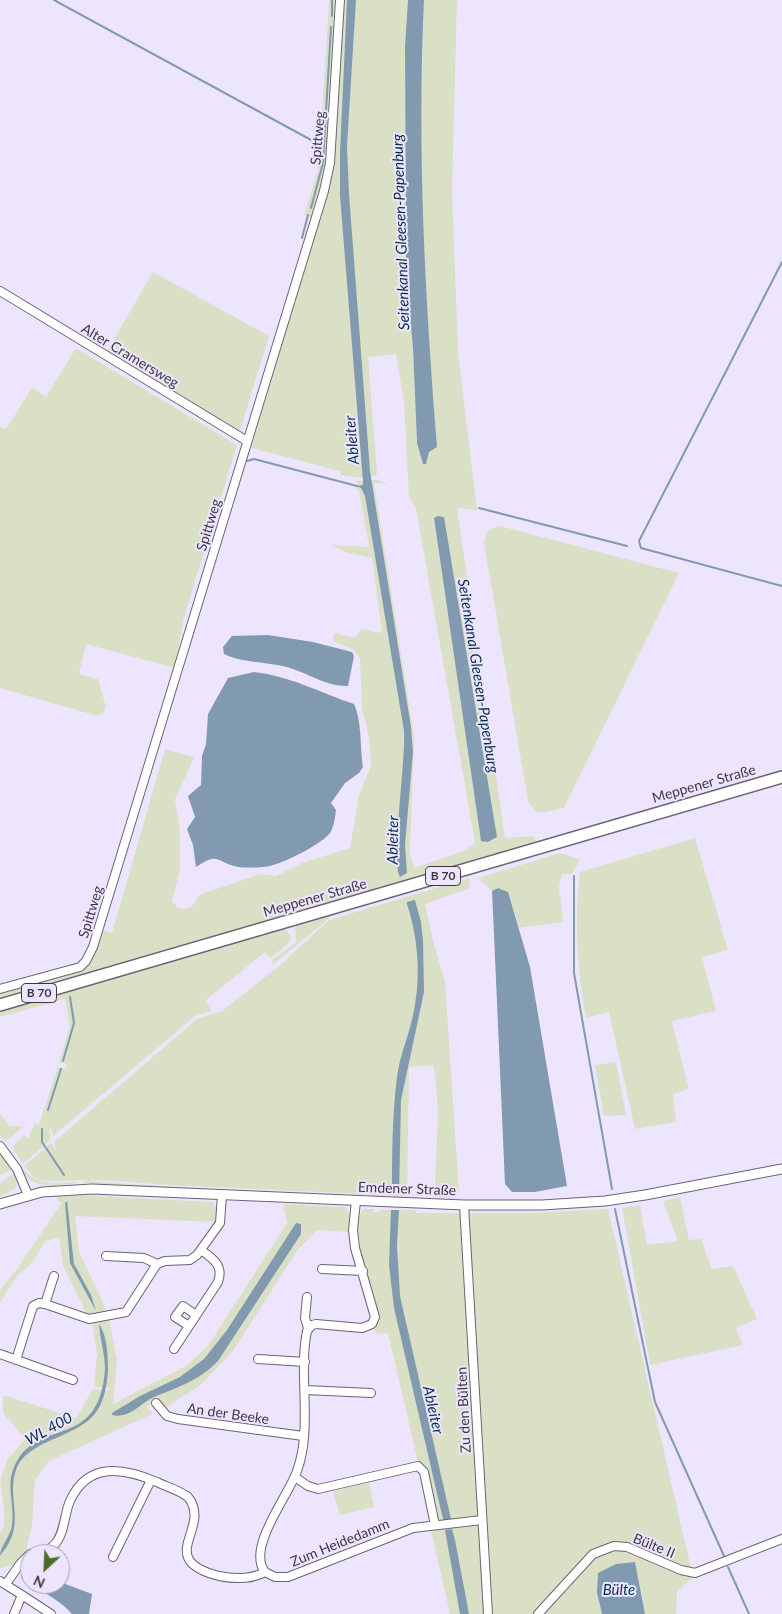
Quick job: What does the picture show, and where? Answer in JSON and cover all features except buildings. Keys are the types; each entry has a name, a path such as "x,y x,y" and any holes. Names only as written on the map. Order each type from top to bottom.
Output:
{"main road":[{"name":"Meppener Straße","path":"0,1005 782,777"}],"street":[{"name":"Spittweg","path":"0,989 80,967 89,957 324,191 330,163 340,0"},
{"name":"Alter Cramersweg","path":"0,291 247,442"},
{"path":"0,1146 17,1168 28,1195"},
{"name":"Emdener Straße","path":"0,1204 28,1195 64,1190 92,1189 464,1205 542,1205 605,1201 694,1187 782,1169"},
{"path":"16,1360 33,1306 39,1303 45,1304 89,1319 126,1312 157,1264 165,1261 190,1260 200,1250 220,1223 222,1195"},
{"path":"308,1328 316,1324 362,1328 372,1324 375,1313 355,1248 353,1230 356,1201"},
{"name":"Zu den Bülten","path":"464,1205 488,1614"},
{"path":"174,1349 221,1273 219,1265 200,1250"},
{"path":"106,1256 144,1258 157,1264"},
{"path":"322,1269 363,1271"},
{"path":"45,1304 54,1276"},
{"path":"265,1572 260,1563 264,1542 275,1512 295,1477 301,1457 308,1328 304,1318 307,1297"},
{"path":"189,1326 175,1318 183,1306 196,1315"},
{"path":"0,1354 73,1380"},
{"path":"258,1359 305,1362"},
{"path":"305,1390 371,1393"},
{"name":"An der Beeke","path":"156,1403 167,1416 178,1419 303,1436"},
{"path":"295,1477 308,1486 318,1489 415,1465 424,1472 435,1526"},
{"name":"Zum Heidedamm","path":"54,1544 59,1539 67,1509 74,1494 93,1476 104,1472 126,1470 182,1493 193,1502 196,1514 186,1549 189,1561 200,1570 228,1578 258,1576 265,1572 274,1578 288,1577 401,1532 482,1520"},
{"path":"113,1557 151,1480"},
{"name":"Bülte II","path":"538,1614 593,1554 614,1546 627,1547 681,1570 695,1573 782,1539"},
{"name":"Zum Heidedamm","path":"3,1582 20,1563"},
{"path":"3,1582 50,1614"},
{"path":"14,1614 22,1595"}],"green space":[{"path":"329,0 338,0 325,176 314,218 304,215 318,170 319,150 312,145 315,138 319,140 321,133"},
{"path":"343,0 408,0 405,46 406,273 413,348 417,443 423,463 426,464 429,452 420,134 424,0 457,0 452,191 458,351 477,510 457,508 505,838 533,836 537,842 468,861 469,865 0,1000 0,992 80,970 101,930 112,933 165,749 194,757 175,800 180,830 180,869 172,901 178,908 186,909 191,907 199,895 260,874 276,876 302,863 350,848 359,795 371,766 369,737 362,708 360,659 354,650 333,641 334,633 355,638 362,629 382,633 372,558 345,552 332,545 369,547 359,490 356,489 357,481 378,480 388,484 374,483 414,736 410,852 414,868 464,851 475,843 416,508 409,497 404,402 396,354 368,357 377,475 361,478 341,475 340,471 251,448 329,178","holes":["438,516 497,837 488,842 481,840 434,518"]},
{"path":"153,272 269,336 240,431 107,351"},
{"path":"76,348 237,445 184,617 175,668 86,644 79,674 98,679 106,707 103,714 94,715 0,688 0,427 6,429 32,388 46,397"},
{"path":"500,526 679,573 564,808 540,813 535,811 528,801 484,543 489,531"},
{"path":"695,838 728,950 702,957 716,1011 672,1021 689,1089 673,1094 676,1122 635,1129 609,1012 586,1018 580,982 577,945 577,908 580,872"},
{"path":"560,853 580,859 572,874 562,874 559,887 563,922 519,928 508,893 498,888 492,891 478,878"},
{"path":"473,873 333,915 274,964 271,961 296,942 295,924"},
{"path":"469,878 470,888 425,904 434,945 445,981 459,1193 435,1195 438,1114 433,1065 409,1067 407,1196 167,1185 107,1180 43,1181 34,1178 24,1166 51,1143 55,1150 54,1142 197,1019 222,1011 279,966 329,920"},
{"path":"285,927 291,938 288,944 270,958 265,952 206,1000 211,1011 195,1016 53,1136 51,1128 49,1129 51,1137 48,1142 23,1164 12,1147 24,1135 28,1138 35,1123 39,1125 58,1067 66,1069 67,1064 59,1062 70,1026 65,999 0,1017 0,1010"},
{"path":"616,1062 626,1115 604,1116 595,1065"},
{"path":"0,1114 10,1126 24,1126 6,1141 0,1136"},
{"path":"0,1151 12,1169 1,1175 0,1173"},
{"path":"23,1169 35,1179 49,1183 79,1182 55,1186 38,1184 26,1176"},
{"path":"13,1174 17,1180 16,1188 0,1197 0,1183"},
{"path":"84,1181 242,1191 242,1193 84,1183"},
{"path":"75,1195 213,1202 216,1209 216,1219 215,1222 75,1216 79,1252 102,1300 106,1313 87,1315 63,1265 59,1237 45,1241 33,1262 17,1276 0,1303 0,1290 15,1272 62,1202 58,1201 57,1197"},
{"path":"680,1197 689,1240 701,1239 712,1269 733,1266 757,1319 736,1328 743,1345 650,1365 622,1208 640,1205 647,1245 678,1241 663,1201"},
{"path":"283,1204 345,1207 350,1214 348,1232 317,1230 297,1251 233,1351 201,1385 165,1408 160,1400 147,1406 152,1414 49,1461 35,1480 32,1524 28,1544 20,1544 20,1559 15,1565 0,1568 0,1533 4,1525 4,1509 0,1481 7,1460 25,1439 3,1413 3,1395 76,1418 93,1389 108,1391 109,1388 94,1387 97,1355 92,1322 109,1319 117,1361 113,1404 186,1366 208,1346 287,1223"},
{"path":"363,1209 374,1209 374,1212 379,1212 379,1210 416,1210 416,1213 529,1213 608,1209 693,1577 677,1592 676,1614 645,1614 635,1562 597,1593 602,1614 489,1614 488,1569 478,1517 441,1521 438,1519 428,1471 424,1465 418,1462 388,1333 376,1334 375,1328 380,1317 364,1262 358,1232 359,1219"},
{"path":"369,1483 374,1507 340,1515 333,1491"},
{"path":"476,1526 481,1531 485,1614 450,1614 431,1531"}],"water":[{"path":"347,0 356,0 347,146 370,471 411,727 413,752 405,845 407,873 400,877 397,851 404,731 365,496 361,488 356,486 363,485 363,482 340,196 340,152"},
{"path":"408,0 424,0 421,112 423,224 437,447 429,452 426,464 423,464 417,443 413,348 406,273 405,46"},
{"path":"438,516 444,517 497,837 488,842 481,841 434,518"},
{"path":"268,635 313,642 352,652 354,656 348,686 327,683 284,666 240,659 224,654 223,647 232,636"},
{"path":"254,672 293,681 354,704 360,726 363,767 359,773 345,783 331,803 336,810 330,833 304,852 265,867 238,867 214,859 196,867 193,845 187,829 195,817 188,796 201,785 202,756 206,744 208,714 228,678"},
{"path":"498,888 508,892 530,967 567,1186 535,1192 512,1192 505,1184 492,891"},
{"path":"415,900 421,922 423,940 424,992 401,1100 399,1195 392,1195 395,1092 400,1060 412,1019 416,997 418,970 416,943 407,904 407,902"},
{"path":"67,1201 74,1264 91,1295 96,1311 70,1263 65,1203"},
{"path":"391,1210 399,1210 397,1246 400,1296 451,1519 444,1521 394,1308 389,1265"},
{"path":"296,1223 301,1224 301,1234 218,1361 195,1379 154,1397 129,1413 118,1416 112,1415 112,1413 140,1396 180,1377 204,1359 227,1330"},
{"path":"99,1324 105,1340 108,1358 106,1387 102,1401 97,1412 89,1420 38,1447 18,1465 13,1489 15,1521 13,1532 9,1543 0,1556 12,1525 10,1487 15,1465 25,1450 38,1441 80,1423 92,1412 100,1395 105,1369"},
{"path":"452,1529 469,1614 460,1614 445,1530"},
{"name":"Bülte","path":"635,1562 645,1614 602,1614 597,1593 598,1573 616,1564"},
{"path":"70,1586 92,1594 89,1614 72,1614 46,1594 70,1594"}],"waterway":[{"path":"54,0 324,147"},
{"path":"332,0 332,16"},
{"path":"311,208 323,163 331,27"},
{"path":"302,238 308,215"},
{"path":"782,262 639,541 641,548 782,586"},
{"path":"247,461 254,459 357,486"},
{"path":"479,508 627,546"},
{"path":"574,876 574,973 612,1189"},
{"name":"WL 400","path":"63,1061 74,1023 70,997"},
{"name":"WL 400","path":"48,1110 61,1069"},
{"path":"42,1129 42,1142 64,1175"},
{"path":"615,1209 655,1402 724,1556"},
{"path":"728,1567 749,1614"}],"water label":[{"name":"Seitenkanal Gleesen-Papenburg","path":"401,232"},
{"name":"Ableiter","path":"352,440"},
{"name":"Seitenkanal Gleesen-Papenburg","path":"478,676"},
{"name":"Ableiter","path":"393,840"},
{"name":"Ableiter","path":"433,1410"}]}
